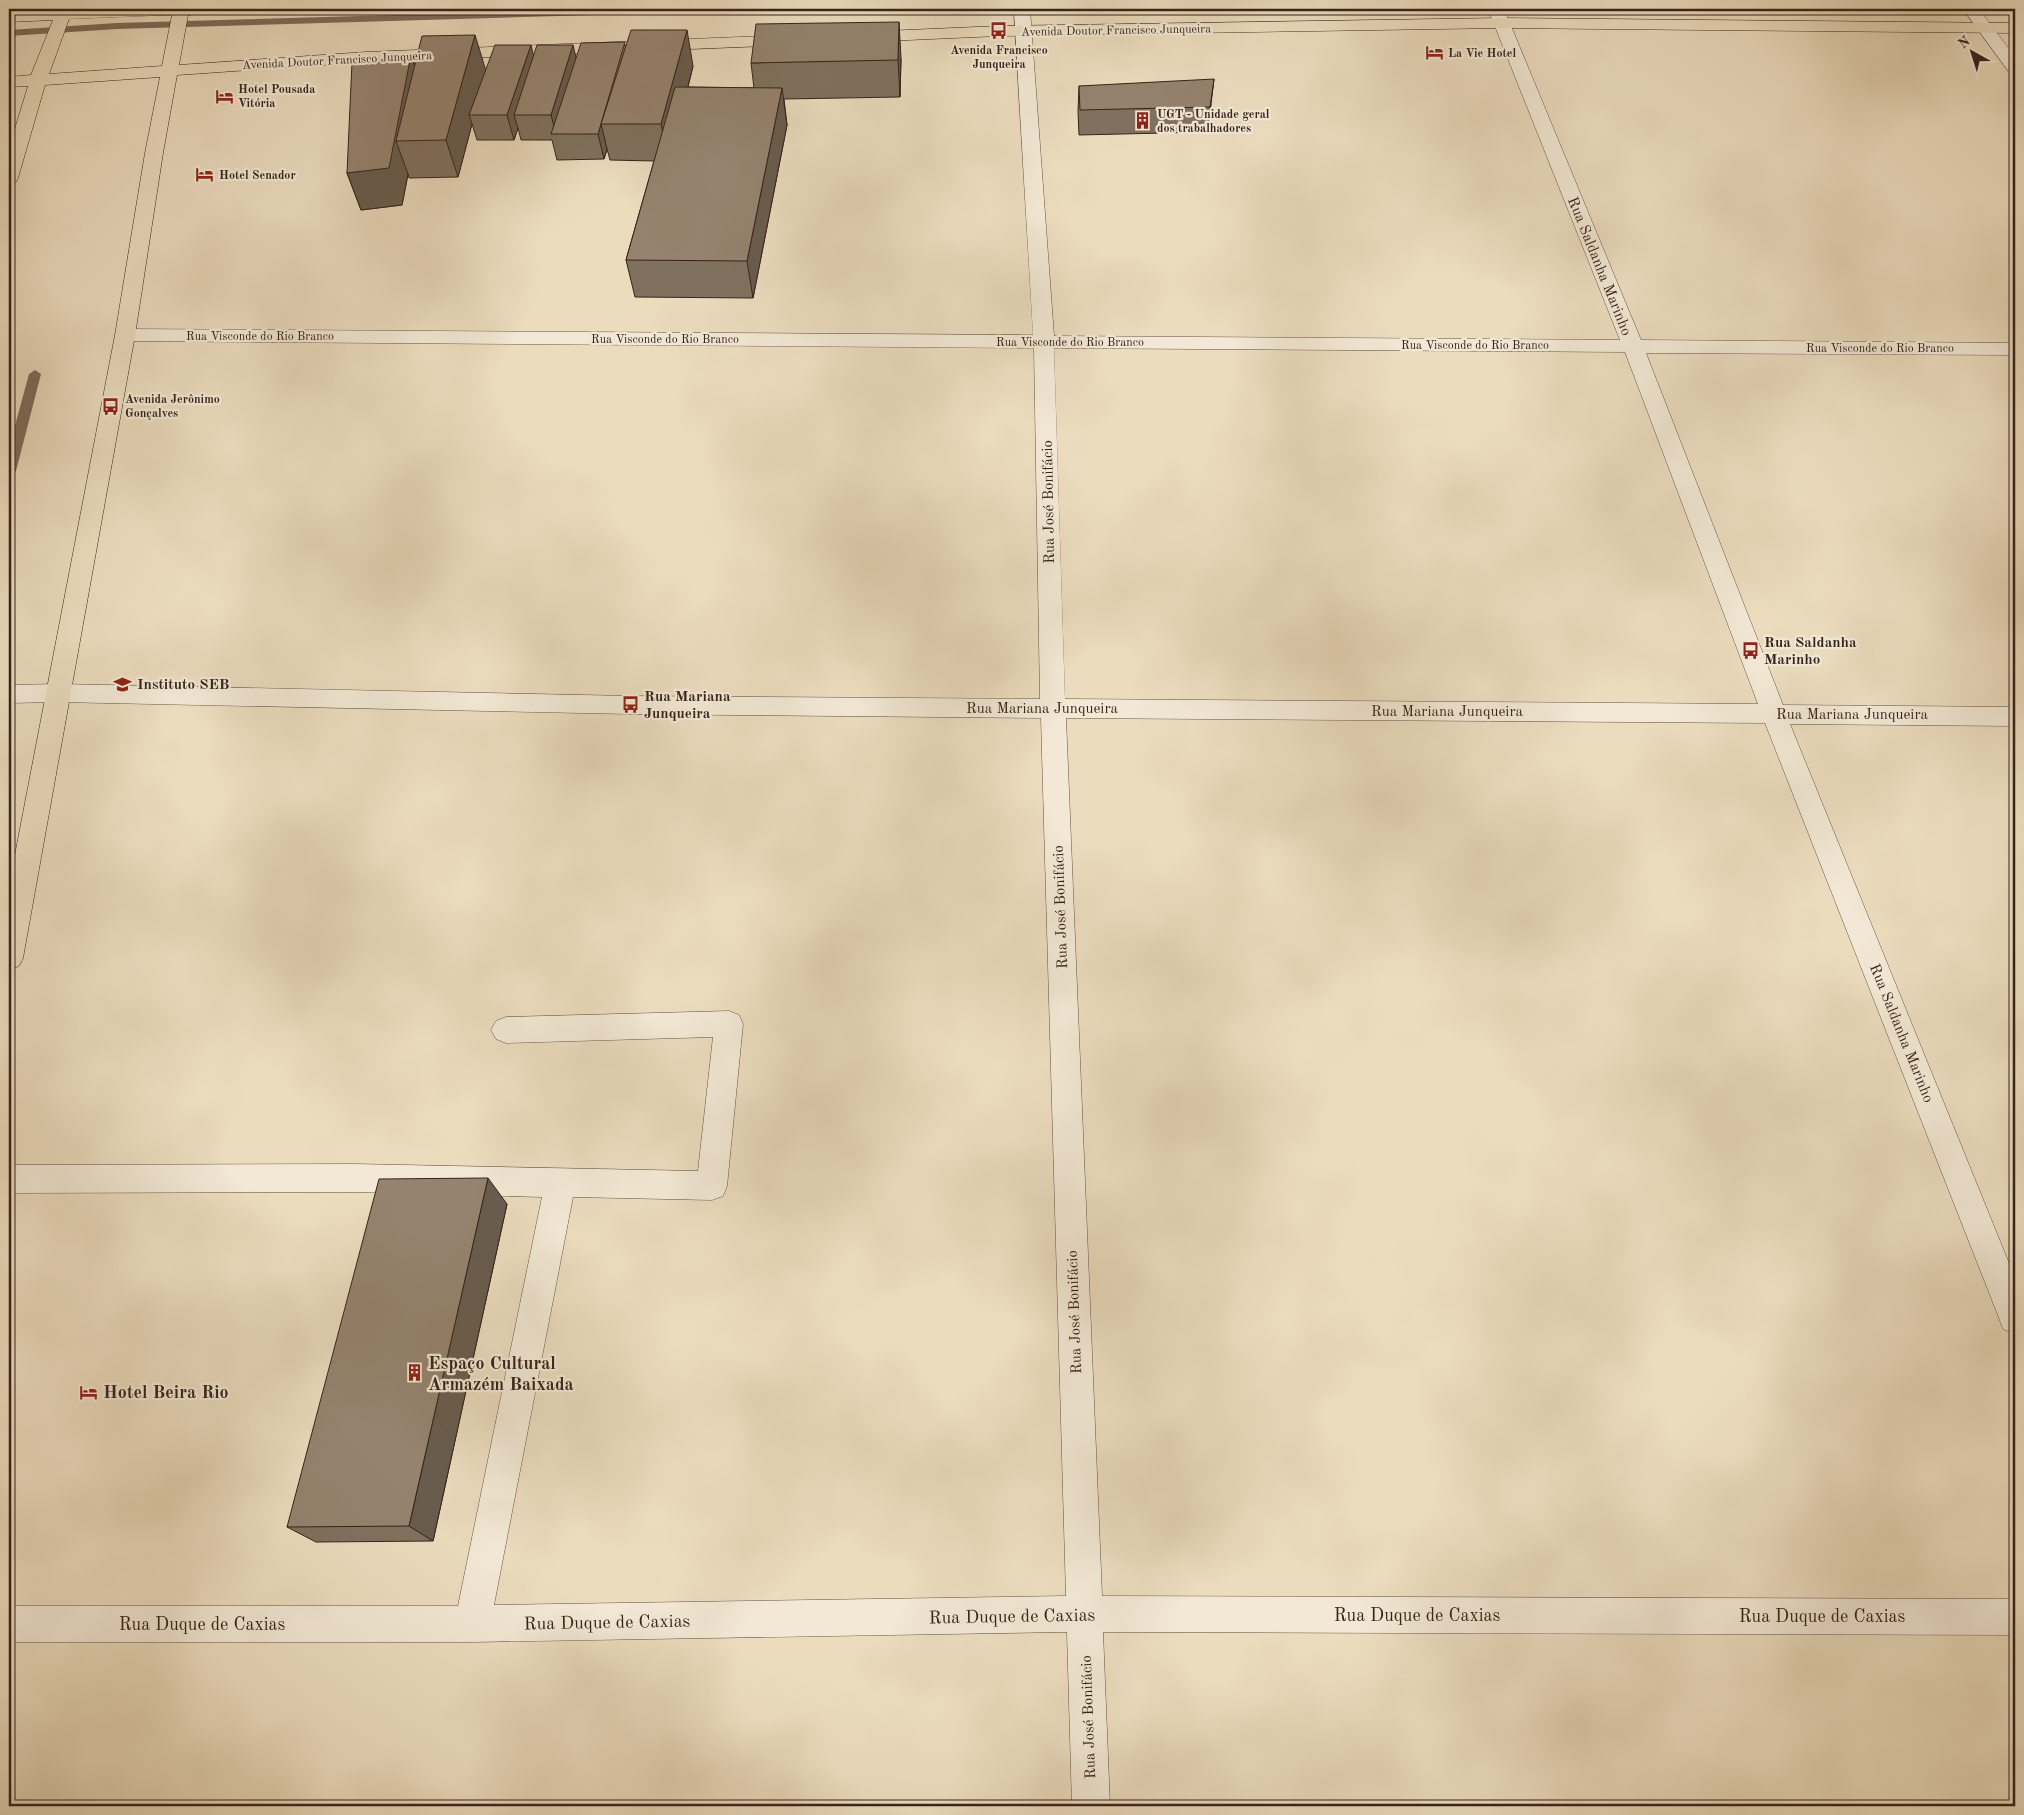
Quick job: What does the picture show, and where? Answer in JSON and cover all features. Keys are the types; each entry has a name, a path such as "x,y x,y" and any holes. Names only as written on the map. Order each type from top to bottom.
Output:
{"main road":[{"path":"9,17 60,21 181,13 205,9"},
{"path":"9,958 125,335 154,153 181,13"},
{"name":"Avenida Doutor Francisco Junqueira","path":"850,38 1023,19 1498,14 2015,28"},
{"path":"9,178 41,73 60,21"},
{"name":"Avenida Doutor Francisco Junqueira","path":"9,82 41,73 171,65 811,39"}],"street":[{"path":"1971,9 2015,68"},
{"name":"Rua Saldanha Marinho","path":"1498,14 1633,346 1774,714 2015,1318"},
{"name":"Rua José Bonifácio","path":"1023,19 1044,342 1053,708 1091,1806"},
{"name":"Rua Visconde do Rio Branco","path":"125,335 2015,349"},
{"name":"Rua Mariana Junqueira","path":"11,694 58,693 630,705 2015,716"},
{"path":"9,1179 354,1178 712,1186 729,1024 506,1030"},
{"path":"472,1624 560,1183"},
{"name":"Rua Duque de Caxias","path":"9,1624 472,1624 1084,1614 2015,1617"}],"building":[{"path":"899,22 898,60 751,63 756,24"},
{"path":"631,30 687,30 661,124 601,124"},
{"path":"475,35 446,140 396,141 422,36"},
{"path":"625,42 598,134 551,134 581,43"},
{"path":"495,45 531,45 507,115 469,115"},
{"path":"537,45 573,45 551,115 514,115"},
{"path":"411,55 389,168 347,173 352,62"},
{"path":"1214,79 1210,107 1080,110 1079,86"},
{"path":"675,87 782,88 747,261 626,260"},
{"name":"Espaço Cultural Armazém Baixada","path":"488,1178 409,1526 287,1527 379,1179"}],"waterway":[{"path":"9,33 117,26 693,9"},
{"path":"9,471 35,374"}],"place":[{"name":"Avenida Francisco Junqueira","path":"999,31"},
{"name":"La Vie Hotel","path":"1434,53"},
{"name":"Hotel Pousada Vitória","path":"224,96"},
{"name":"UGT - Unidade geral dos trabalhadores","path":"1143,121"},
{"name":"Hotel Senador","path":"205,175"},
{"name":"Avenida Jerônimo Gonçalves","path":"111,406"},
{"name":"Rua Saldanha Marinho","path":"1750,651"},
{"name":"Instituto SEB","path":"123,684"},
{"name":"Rua Mariana Junqueira","path":"630,705"},
{"name":"Espaço Cultural Armazém Baixada","path":"414,1373"},
{"name":"Hotel Beira Rio","path":"89,1392"}]}
